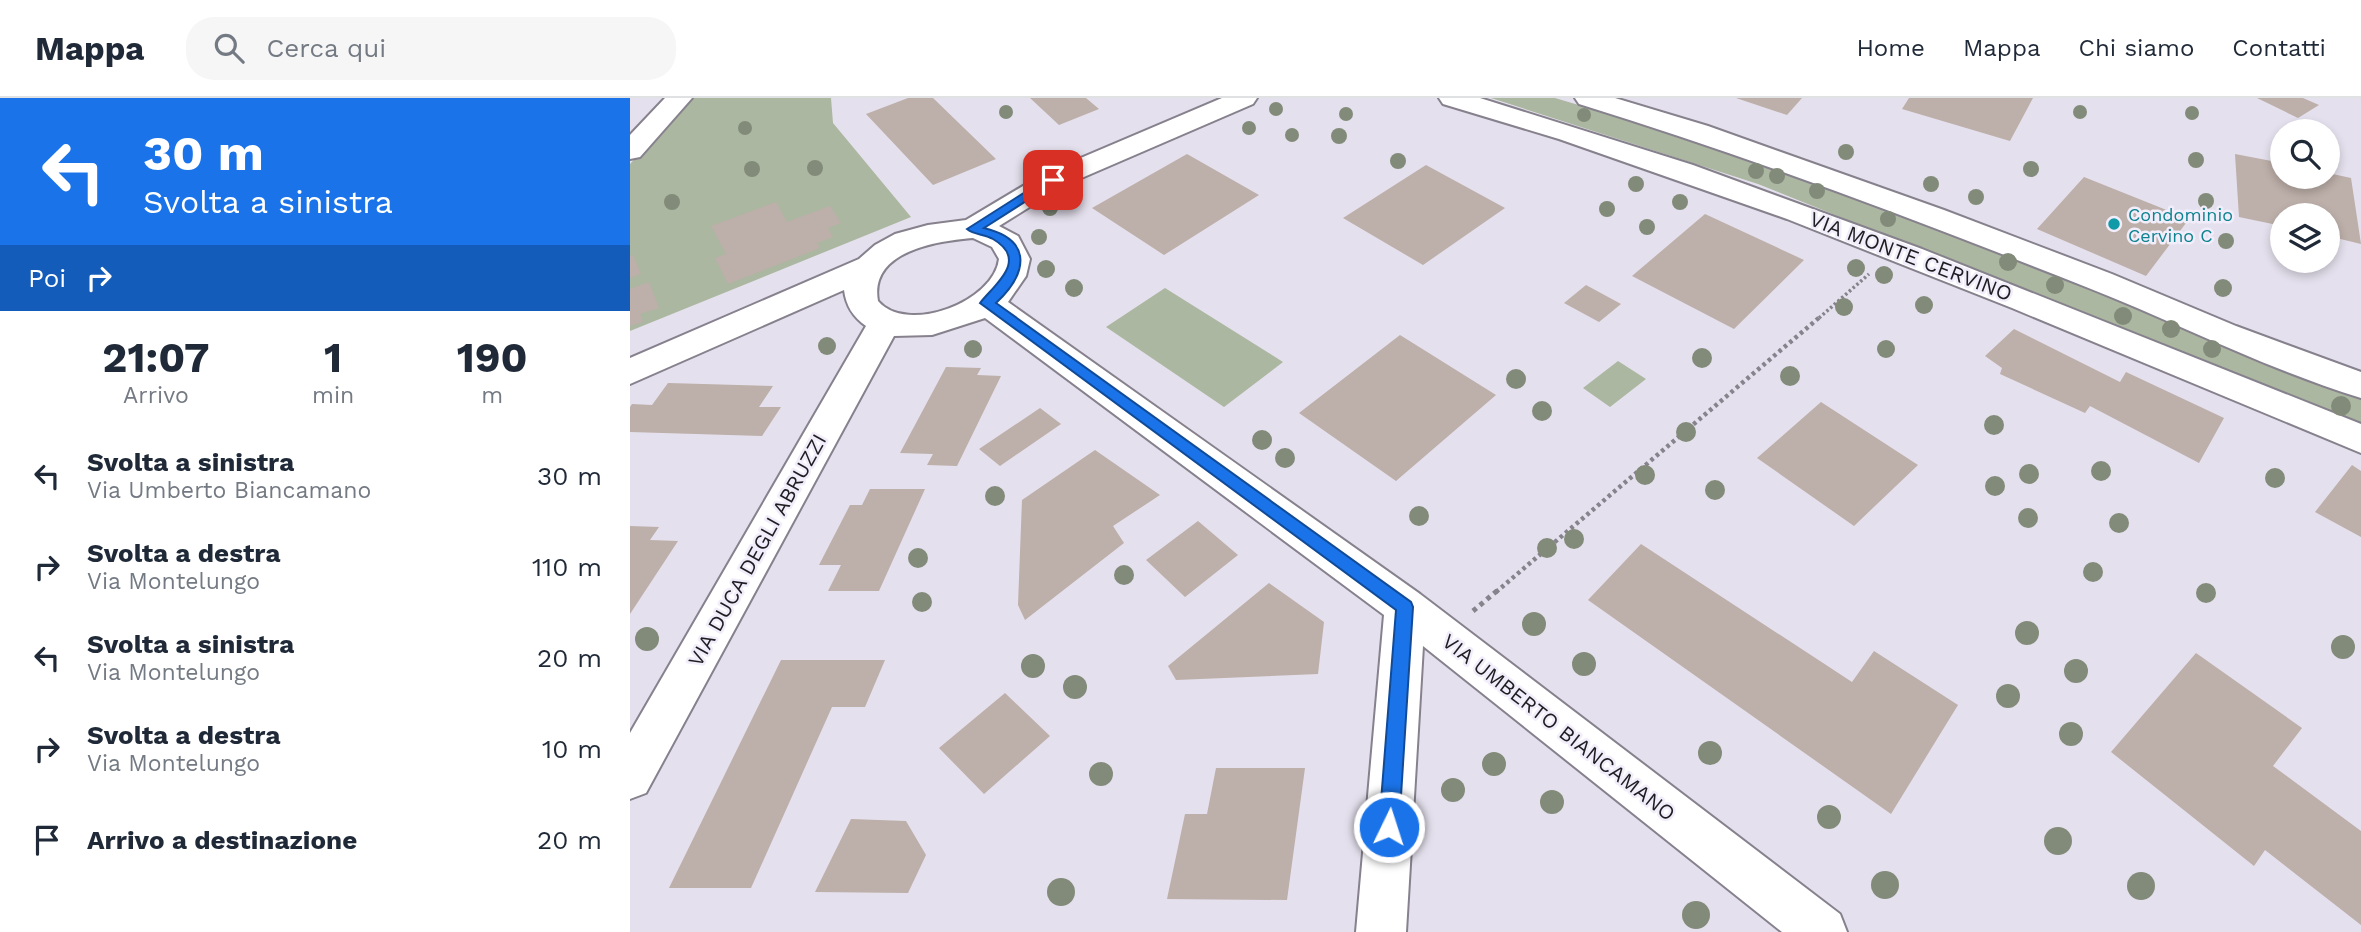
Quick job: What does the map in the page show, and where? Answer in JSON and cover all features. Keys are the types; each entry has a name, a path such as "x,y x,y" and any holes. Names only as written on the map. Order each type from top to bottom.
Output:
{"street":[{"path":"630,151 679,98"},
{"path":"973,229 1053,180 1244,98"},
{"name":"VIA MONTE CERVINO","path":"1452,98 1700,176 1894,249 2361,439"},
{"name":"VIA MONTE CERVINO","path":"1588,98 1698,132 1934,217 2101,281 2224,334 2361,385"},
{"path":"630,372 869,267 887,252 912,239 938,231 973,229 995,234 1009,245 1014,254 1014,270 1005,287 987,303 962,316 928,326 873,314 748,322"},
{"path":"869,267 858,290 873,314"},
{"name":"VIA UMBERTO BIANCAMANO","path":"987,303 1405,607 1822,932"},
{"name":"VIA DUCA DEGLI ABRUZZI","path":"630,777 873,314"},
{"path":"1381,932 1405,607"}],"path":[{"path":"1444,638 1732,394 1894,249"}],"green space":[{"path":"690,98 831,98 833,123 911,217 630,331 630,164"},
{"path":"1491,98 1555,98 1700,141 1942,225 2361,397 2361,427 1758,184"},
{"path":"1165,288 1283,362 1224,407 1106,327"},
{"path":"1618,361 1646,379 1610,407 1583,388"}],"building":[{"path":"908,98 933,98 996,159 933,185 866,114"},
{"path":"1030,98 1086,98 1099,109 1059,125"},
{"path":"1736,98 1802,98 1787,115"},
{"path":"1909,98 2033,98 2010,141 1902,109"},
{"path":"2257,98 2303,98 2319,105 2298,118"},
{"path":"1187,154 1259,195 1164,255 1092,208"},
{"path":"2235,154 2270,161 2270,189 2340,189 2340,176 2351,178 2361,244 2340,239 2340,203 2270,203 2270,223 2239,217"},
{"path":"1426,165 1505,208 1423,265 1343,218"},
{"name":"Condominio Cervino C","path":"2084,177 2189,219 2146,276 2037,229"},
{"path":"776,202 787,222 830,206 841,223 828,228 833,237 817,243 820,248 728,284 715,258 726,254 711,226"},
{"path":"1705,214 1804,260 1734,329 1632,276"},
{"path":"633,255 641,274 630,278 630,256"},
{"path":"649,282 659,308 640,314 643,322 630,326 630,289"},
{"path":"1586,285 1621,304 1599,322 1564,303"},
{"path":"2014,329 2120,382 2126,372 2224,418 2199,463 2090,406 2085,413 2000,374 2002,368 1985,356"},
{"path":"1400,335 1496,395 1396,481 1299,413"},
{"path":"946,367 981,368 977,375 1001,376 957,466 927,465 933,454 900,453"},
{"path":"668,383 773,386 759,407 781,407 762,436 630,432 632,404 652,405"},
{"path":"1821,402 1918,465 1854,526 1757,458"},
{"path":"1040,408 1061,424 1000,466 979,449"},
{"path":"1095,450 1160,495 1113,526 1124,543 1025,620 1018,605 1022,500"},
{"path":"2352,465 2361,471 2361,537 2315,512"},
{"path":"870,489 925,489 879,591 828,591 841,565 819,565 850,505 862,505"},
{"path":"1198,521 1238,555 1185,597 1146,560"},
{"path":"630,526 659,527 650,540 678,541 630,614"},
{"path":"1641,544 1852,682 1874,651 1958,705 1891,814 1588,600"},
{"path":"1269,583 1324,622 1318,674 1176,680 1168,666"},
{"path":"2196,653 2302,728 2273,766 2361,831 2361,925 2265,850 2254,866 2111,752"},
{"path":"781,660 885,660 865,707 832,707 751,888 669,888"},
{"path":"1005,693 1050,736 984,794 939,748"},
{"path":"1216,768 1305,768 1287,900 1167,899 1185,814 1207,814"},
{"path":"851,819 906,821 926,855 908,893 815,892"}],"place":[{"name":"Condominio Cervino C","path":"2114,224"}],"route":[{"path":"1053,180 973,229 995,234 1009,245 1014,254 1014,270 1005,287 987,303 1405,607 1389,827"}]}
